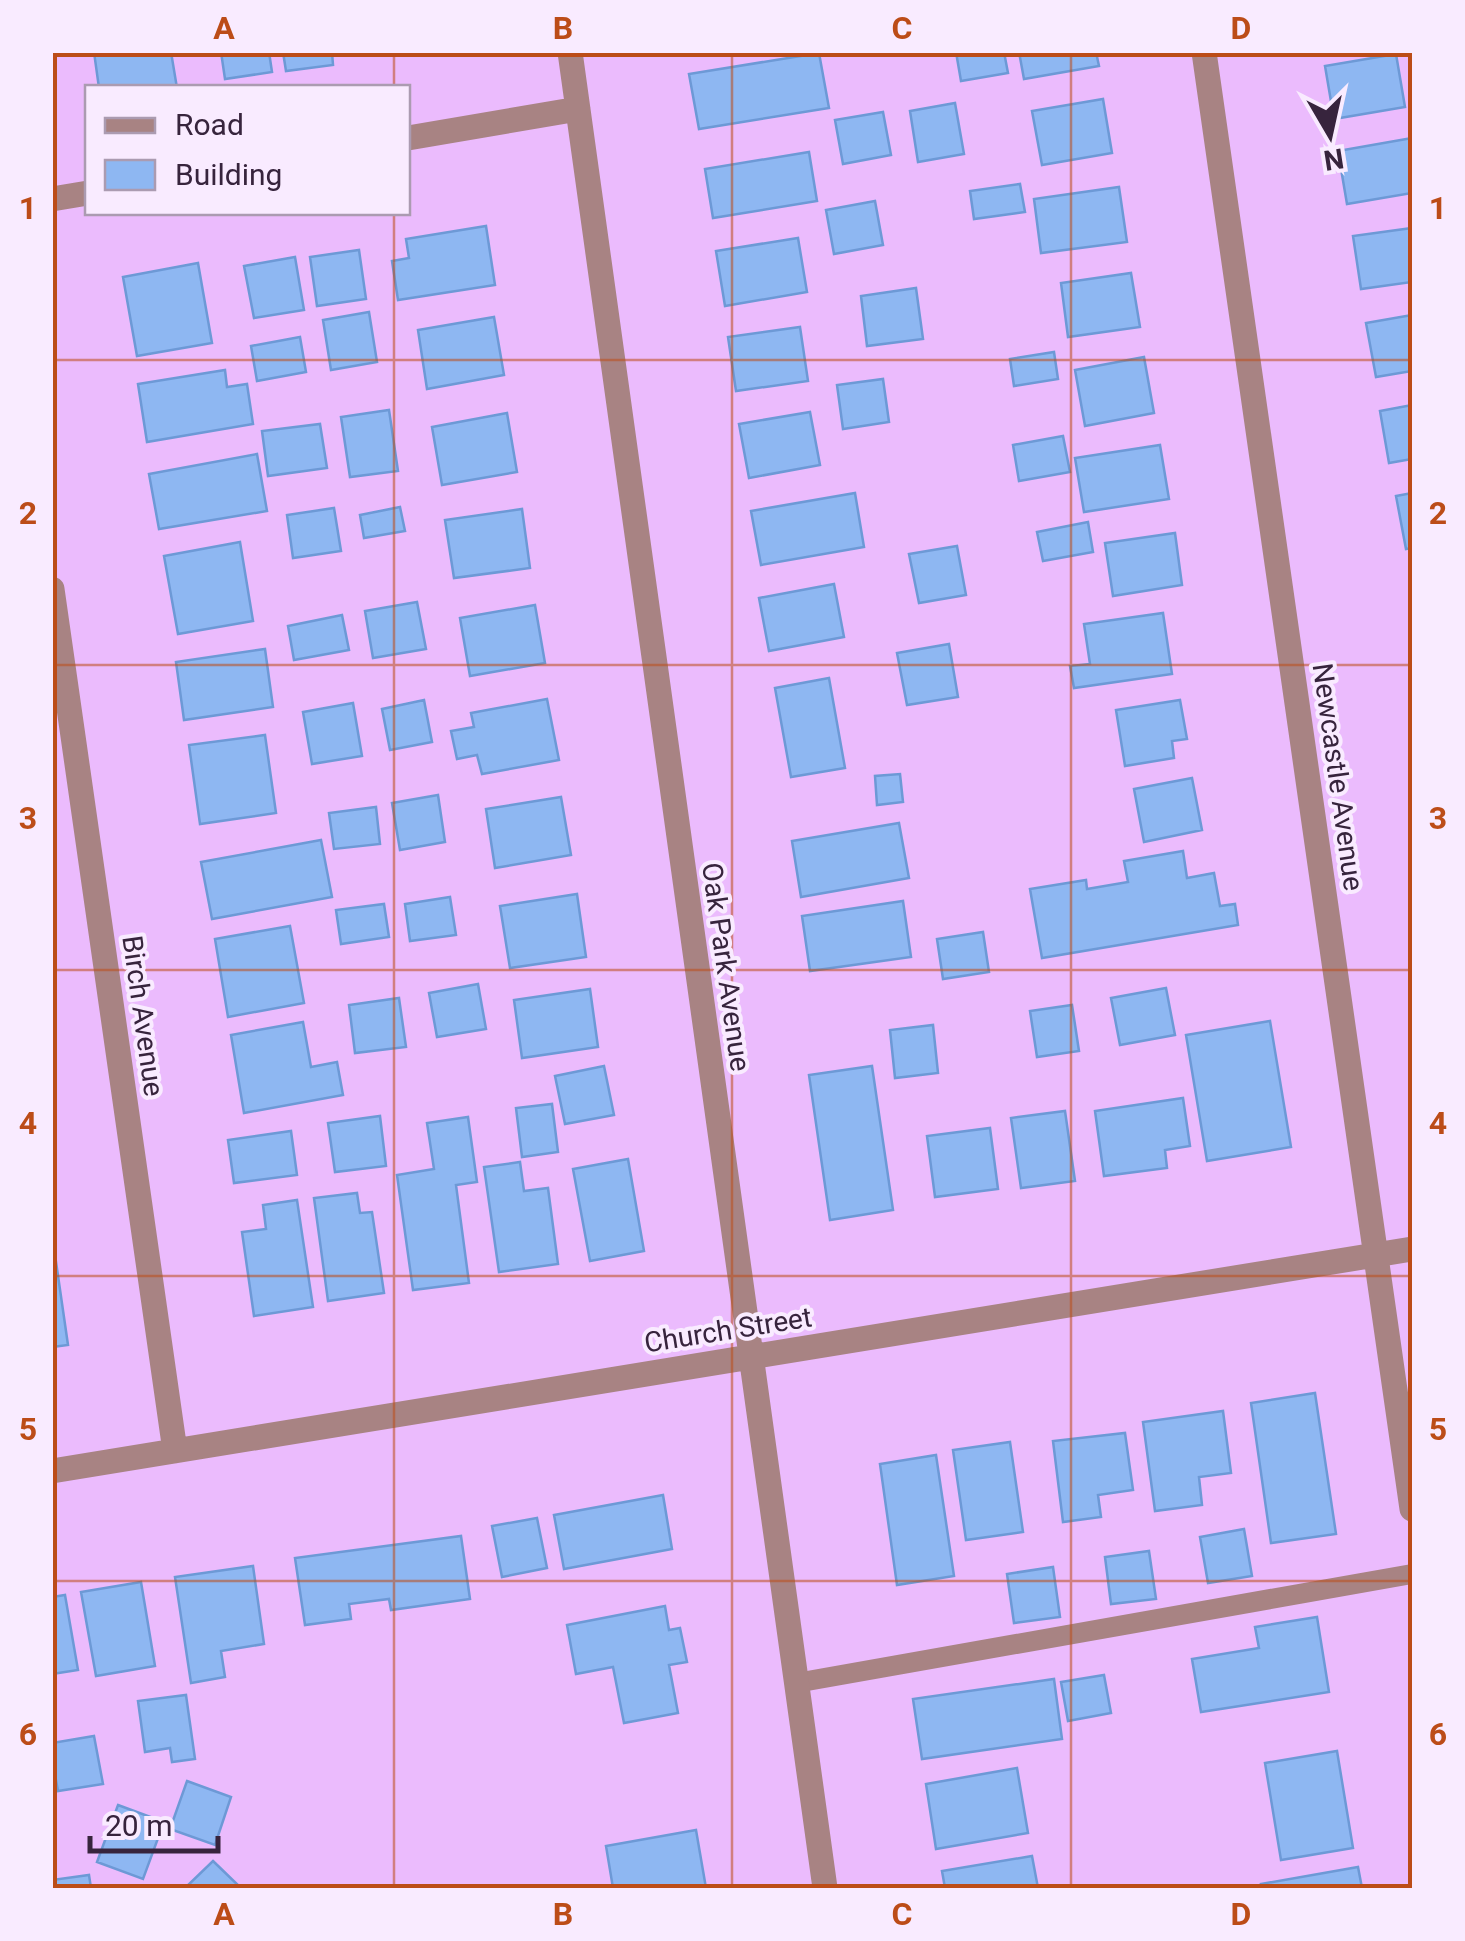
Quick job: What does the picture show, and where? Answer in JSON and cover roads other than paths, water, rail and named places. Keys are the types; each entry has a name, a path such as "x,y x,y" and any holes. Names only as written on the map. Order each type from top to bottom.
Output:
{"street":[{"name":"Oak Park Avenue","path":"570,52 825,1888"},
{"name":"Newcastle Avenue","path":"1204,52 1412,1510"},
{"path":"410,138 578,109"},
{"path":"52,198 85,192"},
{"name":"Birch Avenue","path":"52,589 174,1451"},
{"name":"Church Street","path":"52,1470 1412,1249"}],"lane":[{"path":"796,1683 1412,1574"}]}
